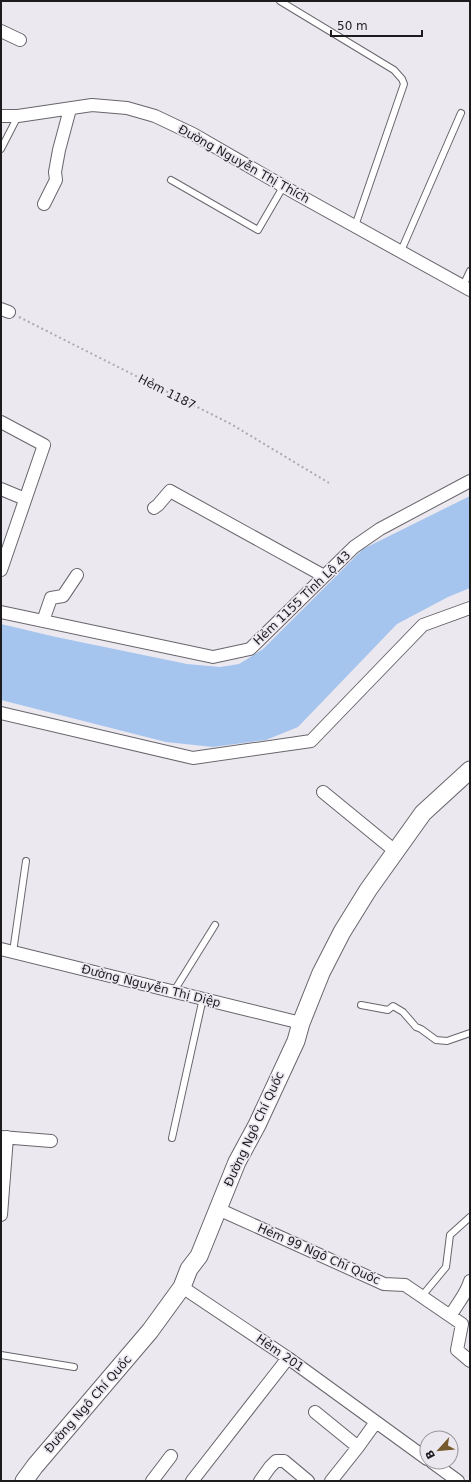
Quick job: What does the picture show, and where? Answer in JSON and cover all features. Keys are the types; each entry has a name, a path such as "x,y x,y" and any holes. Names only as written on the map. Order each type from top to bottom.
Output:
{"main road":[{"name":"Đường Ngô Chí Quốc","path":"24,1481 35,1466 150,1331 182,1287 189,1269 199,1256 237,1162 257,1125 296,1041 301,1023 321,973 342,932 368,890 423,813 470,770"}],"street":[{"path":"1,32 20,40"},
{"name":"Đường Nguyễn Thị Thích","path":"1,116 18,116 92,105 127,108 155,116 193,134 283,187 466,288"},
{"path":"44,204 56,180 55,172 59,150 70,109"},
{"path":"1,422 44,445 26,499 6,540 1,570"},
{"name":"Hẻm 1155 Tỉnh Lộ 43","path":"1,612 213,657 250,649 354,547 380,529 470,481"},
{"path":"1,489 26,499"},
{"path":"154,508 170,491 324,576"},
{"path":"43,621 51,598 62,596 77,575"},
{"path":"1,713 193,758 311,741 423,625 470,608"},
{"path":"323,792 395,851"},
{"name":"Đường Nguyễn Thị Diệp","path":"7,950 301,1023"},
{"path":"1,1215 4,1137 51,1141"},
{"name":"Hẻm 99 Ngô Chí Quốc","path":"218,1209 384,1284 405,1285 451,1315 462,1324 457,1350 470,1361"},
{"path":"451,1315 468,1287 469,1277"},
{"name":"Hẻm 201","path":"182,1287 288,1358 419,1452"},
{"path":"192,1481 288,1358"},
{"path":"315,1412 358,1447"},
{"path":"331,1481 376,1422"},
{"path":"152,1481 171,1456"},
{"path":"260,1481 276,1461 284,1461 308,1481"},
{"path":"443,1470 458,1481"}],"lane":[{"path":"280,1 394,70 402,79 404,84 355,226"},
{"path":"401,251 461,113"},
{"path":"1,149 18,116"},
{"path":"171,180 258,230 283,187"},
{"path":"466,288 470,271"},
{"path":"7,950 26,861"},
{"path":"174,991 215,925"},
{"path":"172,1138 204,998"},
{"path":"361,1005 388,1010 393,1006 403,1012 416,1027 436,1040 448,1041 470,1033"},
{"path":"422,1296 446,1268 450,1235 470,1217"},
{"path":"1,1355 74,1367"}],"path":[{"name":"Hẻm 1187","path":"5,310 231,424 330,484"}],"water":[{"path":"470,496 470,588 448,597 397,624 298,727 266,740 213,747 166,742 1,700 1,624 187,664 220,667 239,664 263,649 363,549"}]}
